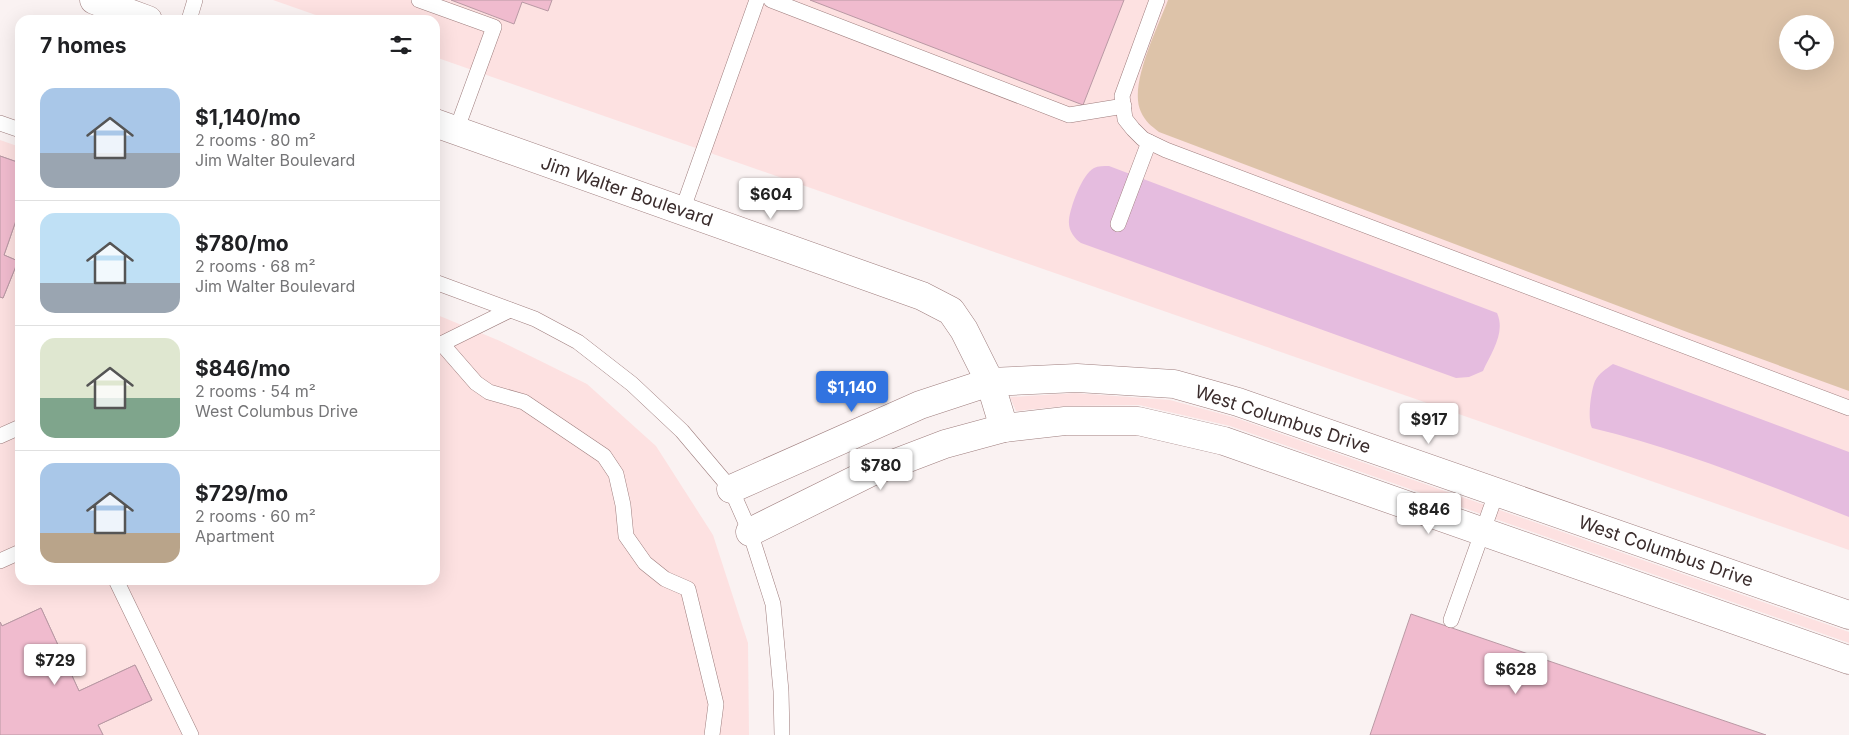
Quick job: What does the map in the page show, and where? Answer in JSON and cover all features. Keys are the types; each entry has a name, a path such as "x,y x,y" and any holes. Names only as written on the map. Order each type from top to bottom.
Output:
{"street":[{"path":"94,0 134,15"},
{"name":"Jim Walter Boulevard","path":"445,127 922,296 951,311 964,330 990,382 1004,428"},
{"name":"West Columbus Drive","path":"731,489 920,406 990,382 1076,378 1174,384 1238,402 1849,615"},
{"path":"750,532 869,473 945,444 1004,428 1065,421 1138,421 1224,441 1849,660"}],"lane":[{"path":"191,15 196,0"},
{"path":"419,0 494,28 445,127"},
{"path":"682,210 758,0"},
{"path":"771,0 1069,115 1124,106"},
{"path":"1157,0 1122,96 1125,119 1143,139 1849,408"},
{"path":"0,123 15,128"},
{"path":"1118,224 1149,142"},
{"path":"440,284 535,318 578,342 632,384 682,431 731,489 750,532 772,604 781,690 782,735"},
{"path":"440,344 510,310"},
{"path":"440,347 476,383 489,392 524,402 604,456 616,474 623,505 626,536 645,563 665,579 688,589 716,704 712,735"},
{"path":"0,436 15,429"},
{"path":"1451,620 1497,491"},
{"path":"0,561 15,554"},
{"path":"118,585 191,735"}],"shaded area":[{"path":"273,0 1849,0 1849,550 440,59 440,15 316,15"},
{"path":"1168,0 1849,0 1849,391 1687,332 1159,132 1144,118 1138,101 1141,72"},
{"path":"0,140 15,145 15,585 440,585 440,316 500,341 587,384 656,446 713,535 748,643 749,735 0,735"},
{"path":"1109,166 1497,313 1500,328 1499,335 1483,371 1469,377 1456,378 1081,243 1069,227 1074,200 1081,184 1090,171 1097,167"},
{"path":"1613,364 1849,452 1849,517 1690,457 1625,436 1592,428 1590,412 1595,381 1603,371"},
{"path":"1075,393 1170,400 1233,417 1849,632 1849,643 1230,426 1139,405 1066,406 1016,411 1010,397"}],"building":[{"path":"451,0 552,0 548,11 522,2 514,24"},
{"path":"810,0 1124,0 1083,105"},
{"path":"0,156 15,161 15,223 4,255 15,260 15,268 3,298 0,297"},
{"path":"0,156 15,161 15,223 4,255 15,260 15,268 3,298 0,297"},
{"path":"41,608 79,691 135,665 152,700 98,725 103,735 0,735 0,622 2,626"},
{"path":"41,608 79,691 135,665 152,700 98,725 103,735 0,735 0,622 2,626"},
{"path":"1411,614 1766,735 1370,735"}]}
